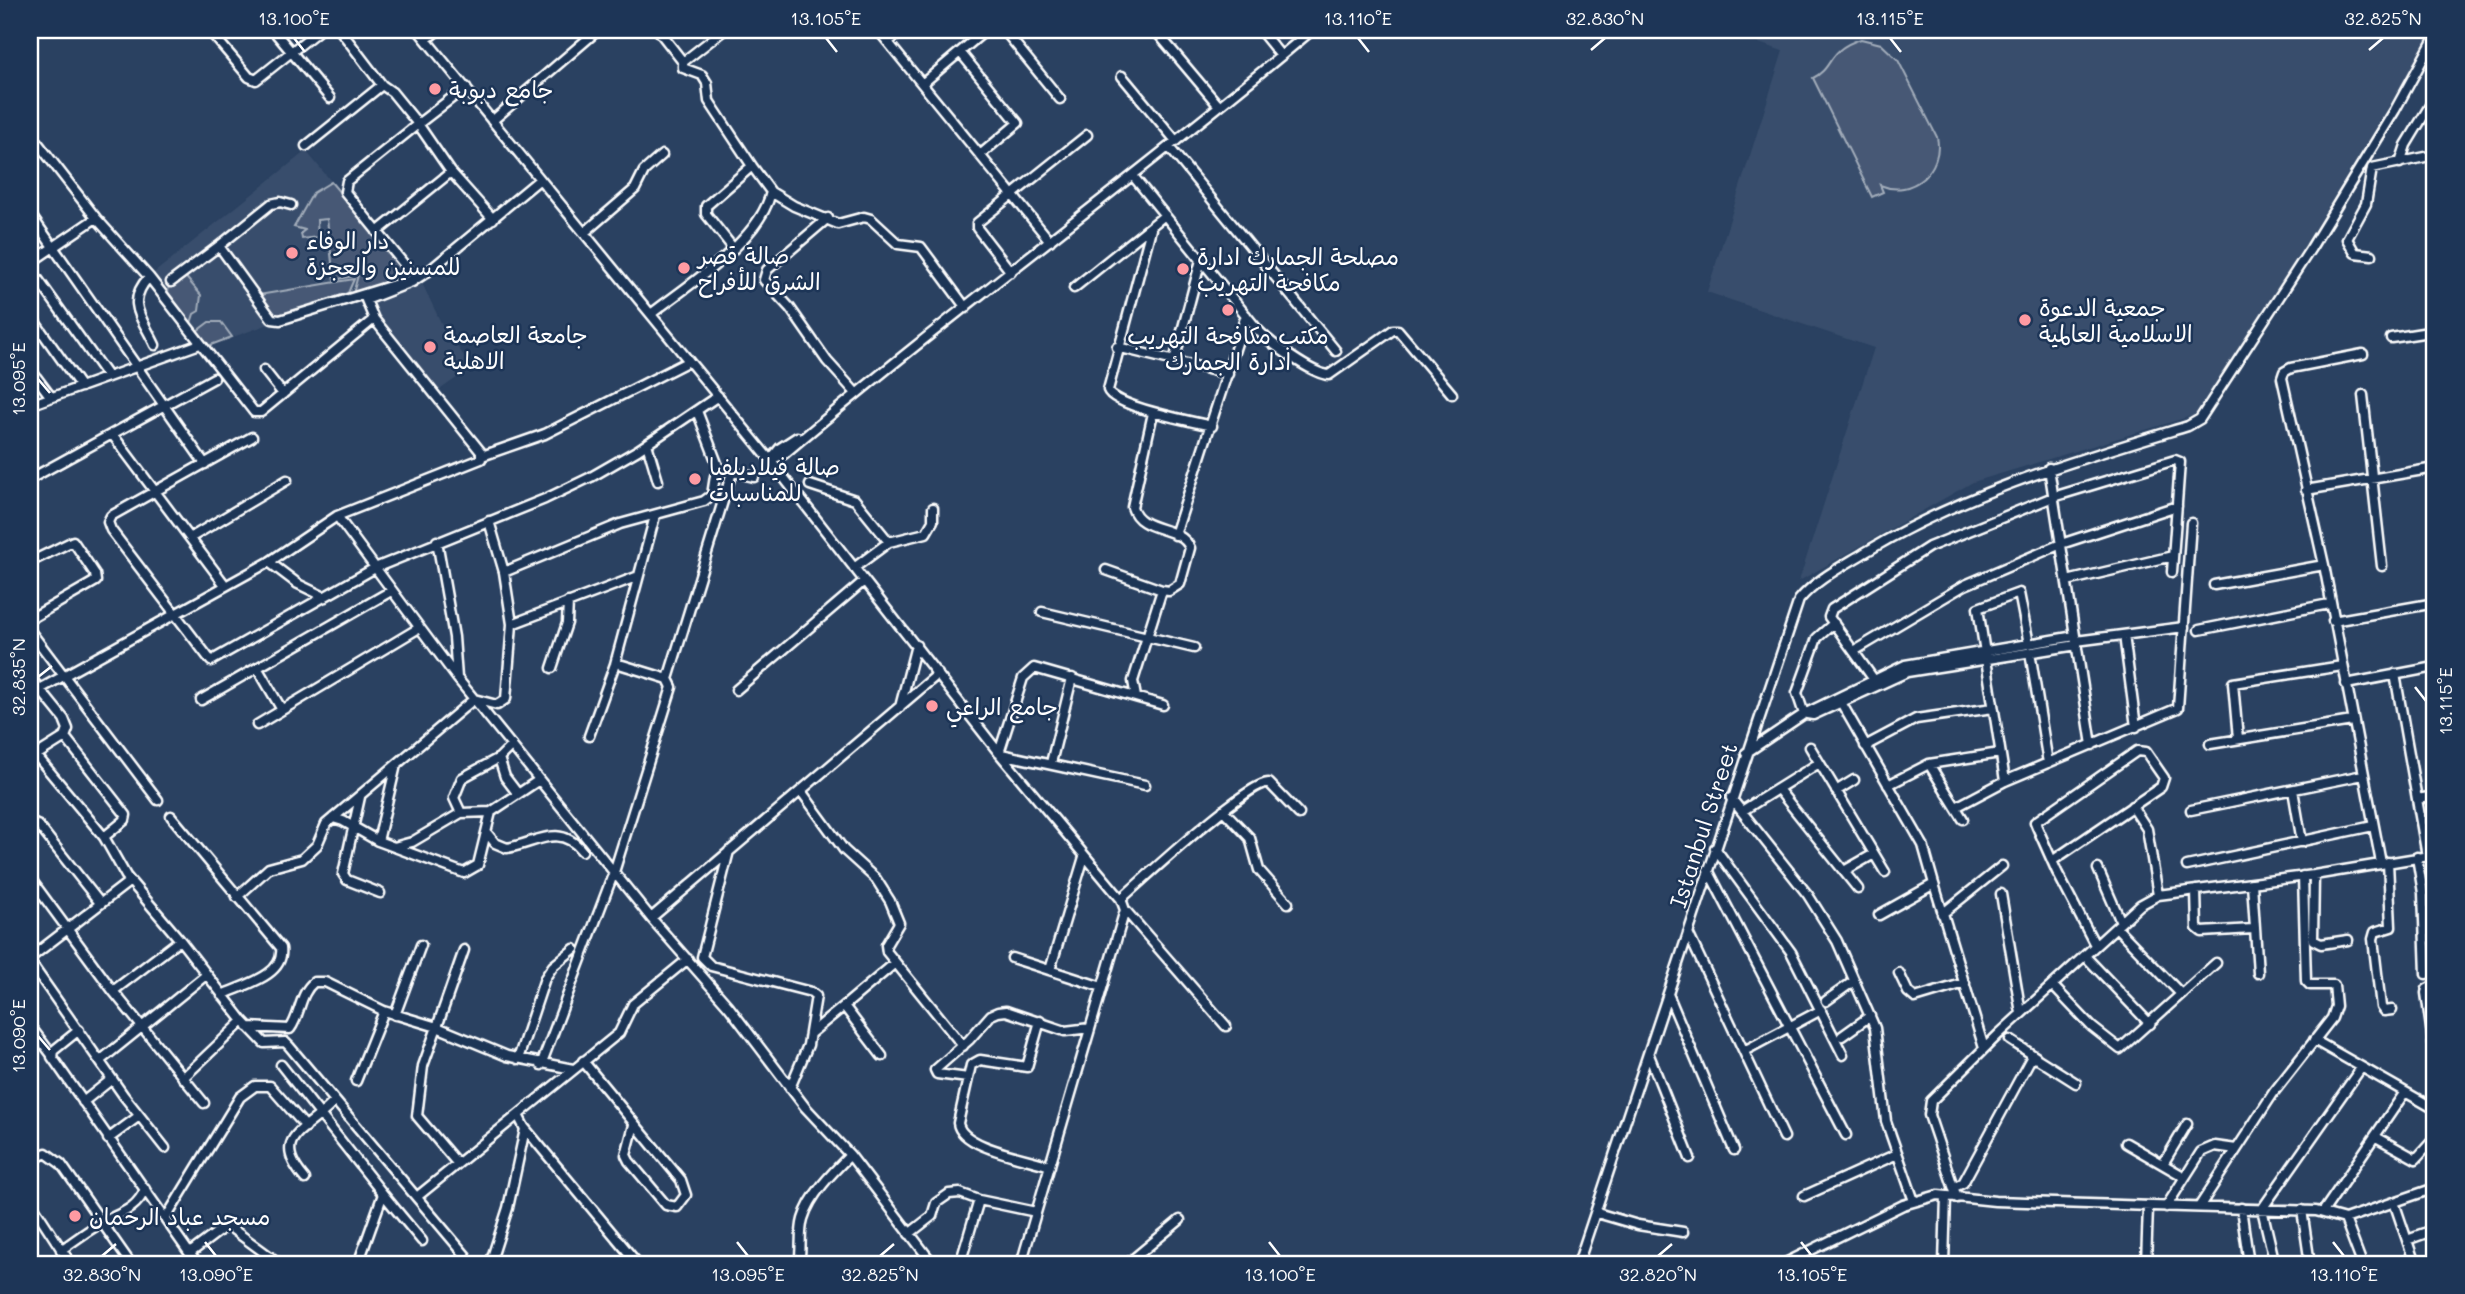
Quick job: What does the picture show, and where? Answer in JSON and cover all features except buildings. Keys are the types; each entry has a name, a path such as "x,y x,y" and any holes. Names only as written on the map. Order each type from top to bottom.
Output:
{"street":[{"path":"209,30 252,79 259,79 320,30"},
{"path":"273,30 330,98"},
{"path":"340,30 382,85 392,92 418,124 451,172 493,219"},
{"path":"418,30 771,460 1000,753 1121,899 1125,910 1226,1026"},
{"path":"427,39 438,30"},
{"path":"492,121 598,30"},
{"path":"657,30 683,62 683,68 702,75 707,83 709,101 771,192 794,206 838,224 864,217 871,219 898,244 921,247 966,308"},
{"path":"683,62 724,30"},
{"path":"878,30 1050,241"},
{"path":"888,42 903,30"},
{"path":"922,84 986,30"},
{"path":"1004,30 1060,100"},
{"path":"1155,30 1219,106"},
{"path":"1260,30 1281,56"},
{"path":"771,460 784,454 855,392 1133,176 1312,30"},
{"name":"Istanbul Street","path":"1578,1264 1597,1213 1755,726 1796,606 1805,593 1908,527 1982,493 2049,468 2188,426 2200,419 2311,248 2395,110 2435,37"},
{"path":"960,52 1018,123 980,155"},
{"path":"1122,76 1176,141"},
{"path":"306,146 382,85"},
{"path":"408,269 346,197 345,187 347,181 466,87"},
{"path":"2400,163 2435,97"},
{"path":"30,133 96,218 149,277 254,412 261,412 373,319"},
{"path":"1010,272 976,225 981,218 1087,135"},
{"path":"1169,147 1336,351"},
{"path":"584,233 635,189 644,171 662,155"},
{"path":"2372,255 2356,253 2348,244 2347,236 2367,204 2372,168 2435,155"},
{"path":"733,248 706,214 706,206 752,166"},
{"path":"377,232 451,172"},
{"path":"1133,176 1271,342 1324,375 1335,373 1393,330 1398,330 1452,394"},
{"path":"482,456 436,393 373,319 366,307 369,298 416,279 540,179"},
{"path":"651,314 733,248 762,216 771,192"},
{"path":"171,282 271,204 280,202 291,205"},
{"path":"30,214 162,407 205,464"},
{"path":"1074,288 1151,229 1165,215"},
{"path":"96,218 30,265 108,377"},
{"path":"828,218 767,270 764,280 790,308 827,361 855,392"},
{"path":"1151,229 1117,346 1107,386 1109,396 1153,413 1212,426"},
{"path":"219,246 275,320 407,279 416,279"},
{"path":"1174,361 1202,260"},
{"path":"149,277 138,289 135,303 155,345"},
{"path":"30,314 81,387"},
{"path":"1175,535 1246,315"},
{"path":"2391,338 2435,331"},
{"path":"30,405 200,344"},
{"path":"1117,346 1227,374"},
{"path":"2363,354 2284,372 2283,385 2324,565 2329,604 2373,826 2384,863 2391,927 2375,932 2373,939 2381,1007 2384,1011 2392,1010"},
{"path":"40,690 269,562 337,516 478,461 482,456 545,434 689,361"},
{"path":"30,369 51,397"},
{"path":"264,370 283,394"},
{"path":"30,479 214,378"},
{"path":"2363,395 2382,566"},
{"path":"252,437 111,516 108,522 111,530 211,661 375,568 568,488 647,444 718,396"},
{"path":"697,411 720,471"},
{"path":"1106,570 1162,590 1169,591 1180,584 1190,548 1185,540 1140,521 1132,507 1153,413"},
{"path":"771,460 788,443 821,422"},
{"path":"745,429 767,446 788,443"},
{"path":"112,434 225,585"},
{"path":"647,444 658,481"},
{"path":"1875,681 1834,624 1828,613 1832,609 1929,547 2053,497 2179,460 2172,572"},
{"path":"2049,468 2092,745"},
{"path":"2306,490 2435,469"},
{"path":"504,572 620,524 707,499 713,492 715,476 720,471 754,477"},
{"path":"541,1065 614,872 672,687 668,679 732,472"},
{"path":"190,538 287,480"},
{"path":"810,485 855,500 889,542"},
{"path":"1854,651 1943,595 2061,544 2177,506"},
{"path":"854,568 889,542 926,533 933,521 933,508"},
{"path":"337,516 457,678 651,918 729,1007 790,1088 849,1155 933,1264"},
{"path":"589,736 616,663 636,577 655,516"},
{"path":"474,699 497,705 506,699 512,624 504,572 489,521"},
{"path":"1955,807 2005,781 2178,708 2191,523"},
{"path":"30,562 73,541 95,574 96,581 30,619"},
{"path":"437,541 452,624 457,678"},
{"path":"2067,581 2173,556"},
{"path":"269,562 298,584 325,597"},
{"path":"2214,585 2324,565"},
{"path":"512,624 636,577"},
{"path":"736,690 864,580"},
{"path":"1136,698 1133,681 1162,590"},
{"path":"201,700 391,591"},
{"path":"2005,781 1976,610 2016,593 2021,596 2048,763"},
{"path":"552,668 567,623 568,602"},
{"path":"2333,621 2435,603"},
{"path":"2199,630 2329,604"},
{"path":"1042,612 1194,649"},
{"path":"1804,714 1797,693 1817,638 1834,624"},
{"path":"1746,753 1804,714 1813,715 1905,665 2184,627"},
{"path":"257,725 419,628"},
{"path":"30,631 158,800"},
{"path":"2124,635 2136,727"},
{"path":"900,707 916,645"},
{"path":"616,663 668,679"},
{"path":"2238,739 2233,683 2342,666"},
{"path":"2346,684 2435,667"},
{"path":"1000,753 1026,673 1039,668 1163,705"},
{"path":"258,669 282,710"},
{"path":"651,918 938,674"},
{"path":"1958,1198 1928,1108 1931,1101 2021,1013 2140,905 2158,895 2314,875 2431,855 2417,799 2395,674"},
{"path":"30,677 67,723 65,737 126,817 104,837"},
{"path":"1051,763 1072,678"},
{"path":"1114,691 1133,681"},
{"path":"237,897 269,868 302,859 317,845 324,827 333,818 396,768 474,699"},
{"path":"1839,699 1923,845 1984,1048"},
{"path":"1865,746 1916,719 1993,709"},
{"path":"2210,744 2351,721"},
{"path":"1755,726 1759,735 1771,735"},
{"path":"33,757 65,737"},
{"path":"461,813 454,798 462,778 499,758 512,745"},
{"path":"1810,747 1885,872"},
{"path":"30,748 33,757 104,837 130,881 245,1024 264,1043 287,1044 418,1196 469,1262"},
{"path":"2052,861 2164,783 2164,778 2143,750 2037,819 2037,827 2052,861 2095,945"},
{"path":"1000,753 1145,785"},
{"path":"1888,785 1930,764 2000,753"},
{"path":"499,758 505,777 518,794"},
{"path":"1741,811 1819,763"},
{"path":"1930,764 1963,818"},
{"path":"378,841 396,768"},
{"path":"2191,810 2363,775"},
{"path":"394,847 412,842 461,813 492,812 539,780"},
{"path":"1836,791 1854,780"},
{"path":"1121,899 1223,810 1265,782 1299,814"},
{"path":"1778,789 1858,889"},
{"path":"2293,790 2302,842"},
{"path":"800,791 844,850 876,879 890,901 898,926 887,949 895,963 963,1046"},
{"path":"2417,799 2435,796"},
{"path":"360,797 342,868 344,877 380,893"},
{"path":"1731,798 1822,914 1870,1016 1875,1028 1881,1066 1886,1121 1914,1201"},
{"path":"2132,806 2147,829 2158,895"},
{"path":"1223,810 1250,838 1258,870 1288,903"},
{"path":"333,818 378,841 469,872 478,865 492,812"},
{"path":"171,816 281,948 282,960 276,969 222,995"},
{"path":"30,822 38,825 100,903"},
{"path":"2187,866 2373,826"},
{"path":"487,833 495,843 507,848 561,835 570,838 582,851"},
{"path":"1715,848 1791,952 1843,1055"},
{"path":"729,851 702,957 711,966 814,994 816,1005 811,1033 790,1088"},
{"path":"1844,872 1874,853"},
{"path":"1050,970 1084,857"},
{"path":"2417,857 2425,926 2426,974"},
{"path":"1942,914 2002,866"},
{"path":"2098,869 2119,924 2181,994"},
{"path":"1708,870 1846,1135"},
{"path":"2314,875 2313,940 2321,944 2348,940"},
{"path":"2199,1206 2274,1092 2332,1018 2336,1006 2336,988 2329,983 2310,985 2306,981 2302,876"},
{"path":"30,879 113,991 204,1102"},
{"path":"130,881 65,929 30,960 102,1060 112,1079 165,1148"},
{"path":"2252,883 2258,973"},
{"path":"1879,915 1934,884"},
{"path":"2196,890 2197,929 2202,932 2253,929"},
{"path":"2001,894 2021,1013"},
{"path":"1021,1264 1125,910"},
{"path":"1688,933 1784,1137"},
{"path":"113,991 180,940"},
{"path":"395,1015 421,945"},
{"path":"518,1059 545,978 553,966 574,949"},
{"path":"457,1163 417,1116 423,1066 464,950"},
{"path":"2085,956 2150,1024"},
{"path":"1012,958 1102,986"},
{"path":"418,1196 620,1032 633,1004 688,959"},
{"path":"811,1033 895,963"},
{"path":"2053,986 2117,1049 2123,1048 2216,963"},
{"path":"1899,973 1910,995 1915,998 1965,983"},
{"path":"102,1060 206,975"},
{"path":"1826,1001 1854,981"},
{"path":"183,1078 245,1024 290,1029 296,1021 306,989 314,982 325,982 384,1012 437,1027 518,1059 573,1069"},
{"path":"2435,985 2427,989 2426,993 2435,1056"},
{"path":"1668,994 1734,1150"},
{"path":"844,1006 882,1056"},
{"path":"1744,1051 1821,1010"},
{"path":"968,1078 935,1071 994,1013 1006,1011 1065,1031 1090,1028"},
{"path":"356,1081 384,1012"},
{"path":"1842,1036 1870,1016"},
{"path":"1040,1021 1027,1067 980,1060 971,1065 958,1123 965,1137 1050,1166"},
{"path":"30,1026 197,1264"},
{"path":"52,1055 79,1030"},
{"path":"2010,1040 2076,1083"},
{"path":"2314,1040 2435,1109"},
{"path":"1648,1055 1690,1158"},
{"path":"1955,1187 1963,1183 2029,1061 2038,1059"},
{"path":"583,1061 686,1188 684,1201 677,1207 666,1205 629,1161 626,1155 634,1125"},
{"path":"281,1065 422,1241"},
{"path":"2274,1260 2262,1209 2361,1068"},
{"path":"83,1102 112,1079"},
{"path":"166,1219 232,1109 248,1089 264,1083 270,1086 306,1127"},
{"path":"2323,1212 2405,1093"},
{"path":"305,1179 290,1161 288,1153 295,1137 335,1101"},
{"path":"518,1115 526,1129 638,1264"},
{"path":"108,1139 139,1116"},
{"path":"2163,1164 2187,1124"},
{"path":"490,1264 508,1208 526,1129"},
{"path":"2376,1137 2416,1158 2435,1138"},
{"path":"2126,1143 2183,1176"},
{"path":"2166,1207 2183,1176 2205,1150 2215,1146 2236,1149"},
{"path":"30,1161 46,1153 53,1156 131,1264"},
{"path":"1804,1196 1897,1154"},
{"path":"799,1264 803,1221 807,1211 824,1182 849,1155"},
{"path":"1783,1264 1794,1262 1914,1201 1946,1196 2148,1207 2302,1210 2323,1212 2345,1219 2435,1188"},
{"path":"61,1250 102,1222 112,1220 132,1206 145,1189"},
{"path":"909,1234 934,1214 936,1203 949,1194 960,1193 979,1200 1036,1212"},
{"path":"358,1264 383,1194"},
{"path":"1944,1264 1946,1196"},
{"path":"960,1264 979,1200"},
{"path":"30,1201 71,1264"},
{"path":"2394,1202 2416,1264"},
{"path":"2146,1264 2148,1207"},
{"path":"2241,1208 2249,1264"},
{"path":"2302,1210 2310,1264"},
{"path":"1597,1213 1638,1225 1682,1232"},
{"path":"30,1224 40,1217"},
{"path":"2345,1219 2362,1264"},
{"path":"1127,1264 1180,1220"},
{"path":"190,1253 227,1225 280,1264"},
{"path":"2407,1240 2435,1230"}],"shaded area":[{"name":"جمعية الدعوة الاسلامية العالمية","path":"1720,30 2435,30 2230,368 2198,414 1973,482 1799,581 1874,348 1707,292 1783,51"},
{"path":"1861,39 1881,44 1898,60 1937,137 1938,149 1936,160 1923,178 1903,188 1880,185 1883,192 1872,197 1813,78 1820,74 1842,48"},
{"path":"306,151 408,274 208,346 154,273"},
{"path":"331,182 408,274 353,294 358,275 334,280 327,219 317,220 318,237 302,239 301,233 305,230 294,227 313,193"},
{"path":"184,275 201,295 199,311 194,314 191,323 168,292 169,286"},
{"path":"354,279 348,293 279,316 270,311 259,295"},
{"name":"جامعة العاصمة الاهلية","path":"420,279 443,327 472,367 438,391 375,312 370,301"},
{"path":"209,322 221,322 232,337 208,346 197,331"}],"place":[{"name":"جامع دبوبة","path":"435,89"},
{"name":"دار الوفاء للمسنين والعجزة","path":"292,253"},
{"name":"صالة قصر الشرق للأفراح","path":"684,268"},
{"name":"مصلحة الجمارك ادارة مكافحة التهريب","path":"1183,269"},
{"name":"مكتب مكافحة التهريب ادارة الجمارك","path":"1228,310"},
{"name":"جمعية الدعوة الاسلامية العالمية","path":"2025,320"},
{"name":"جامعة العاصمة الاهلية","path":"430,347"},
{"name":"صالة فيلاديلفيا للمناسبات","path":"695,479"},
{"name":"جامع الراعي","path":"932,706"},
{"name":"مسجد عباد الرحمان","path":"75,1216"}]}
